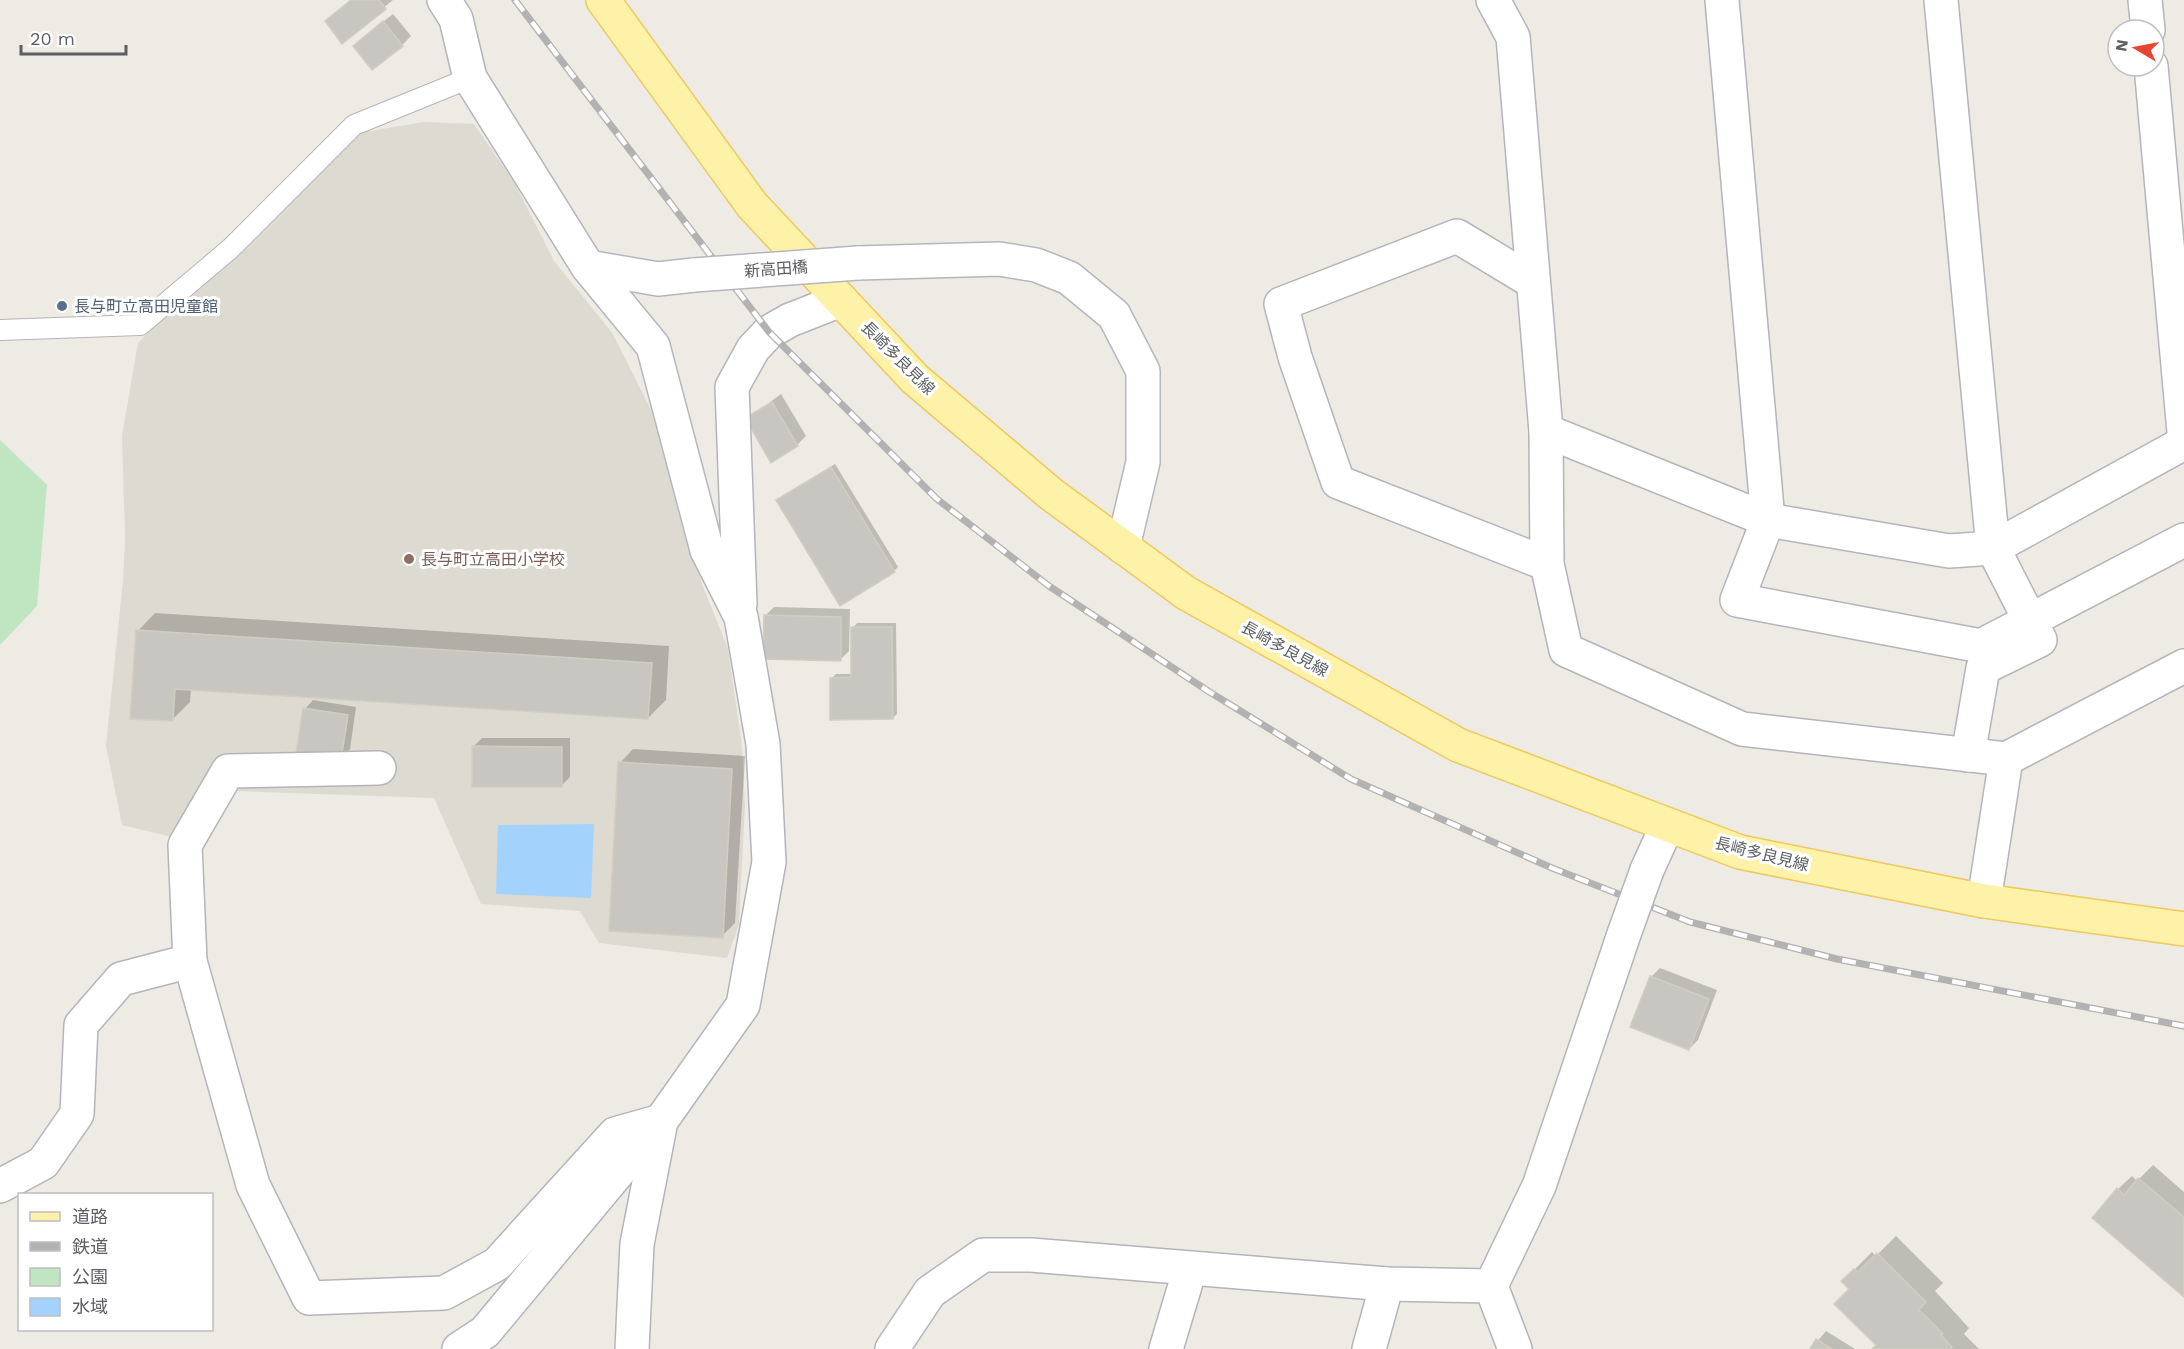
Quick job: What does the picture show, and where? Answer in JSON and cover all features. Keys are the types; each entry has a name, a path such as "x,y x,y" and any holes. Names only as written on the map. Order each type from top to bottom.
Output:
{"main road":[{"name":"長崎多良見線","path":"603,0 752,205 915,379 1052,494 1186,593 1458,745 1740,852 1984,901 2184,929"}],"street":[{"path":"444,0 456,19 470,78 588,267 653,346 707,550 741,617"},
{"path":"1493,0 1513,37 1546,431 1547,564 1566,650 1742,729 2006,759 2184,666"},
{"path":"1722,0 1767,520 1737,600 1981,646 2184,540"},
{"path":"1941,0 1993,548 2040,640 1983,668 1968,755"},
{"path":"2145,0 2147,18"},
{"path":"2152,78 2184,432"},
{"path":"1533,282 1457,236 1281,304 1295,357 1338,482 1547,564"},
{"name":"新高田橋","path":"588,267 658,279 858,263 999,259 1036,265 1069,278 1114,315 1143,371 1143,462 1123,547"},
{"path":"459,1349 485,1332 661,1121 743,1005 769,862 763,744 741,617 732,387 753,349 770,332 790,320 841,300"},
{"path":"1546,431 1767,520 1949,551 1993,548 2184,443"},
{"path":"1984,901 2006,759"},
{"path":"379,768 228,771 185,845 190,961 253,1185 309,1298 444,1293 497,1264 615,1134 661,1121"},
{"path":"1515,1349 1491,1286 1539,1186 1624,934 1647,870 1667,826"},
{"path":"0,1186 43,1163 77,1114 81,1025 121,979 190,961"},
{"path":"632,1349 637,1244 661,1121"},
{"path":"892,1349 930,1292 983,1255 1030,1255 1387,1284 1491,1286"},
{"path":"1166,1349 1190,1269"},
{"path":"1369,1349 1387,1284"}],"lane":[{"path":"0,330 140,325 231,248 354,125 470,78"}],"shaded area":[{"name":"長与町立高田小学校","path":"424,122 474,124 514,182 554,261 613,334 653,414 702,584 728,649 742,746 745,806 739,924 727,958 599,943 580,911 481,904 434,798 234,791 172,837 122,825 106,746 123,581 125,537 122,436 138,343 231,248 358,133"}],"green space":[{"path":"0,440 47,485 37,606 0,645"}],"water":[{"path":"594,824 591,898 496,894 498,825"}],"building":[{"path":"351,0 379,0 386,9 342,44 325,21"},
{"path":"383,21 403,46 372,70 353,46"},
{"path":"772,402 798,446 771,463 745,418"},
{"path":"831,467 895,572 840,606 776,500"},
{"path":"764,615 841,617 841,661 763,659"},
{"path":"851,627 892,627 893,719 830,720 830,678 851,677"},
{"path":"136,630 652,663 648,719 175,689 173,721 130,719"},
{"path":"303,708 348,715 341,760 296,753"},
{"path":"472,746 562,747 562,787 472,787"},
{"path":"618,762 732,769 723,938 609,931"},
{"path":"1650,976 1709,999 1689,1050 1630,1027"},
{"path":"2138,1178 2184,1217 2184,1297 2092,1218 2117,1188 2124,1195"},
{"path":"1877,1253 1926,1302 1919,1310 1943,1334 1941,1335 1952,1347 1950,1349 1872,1349 1876,1345 1834,1304 1849,1289 1841,1281 1854,1269 1858,1272"},
{"path":"1816,1339 1832,1349 1810,1349"}],"railway":[{"path":"515,0 769,332 937,499 1049,586 1208,691 1351,779 1552,868 1690,922 1837,959 2184,1026"}],"place":[{"name":"長与町立高田児童館","path":"62,306"},
{"name":"長与町立高田小学校","path":"409,559"}]}
